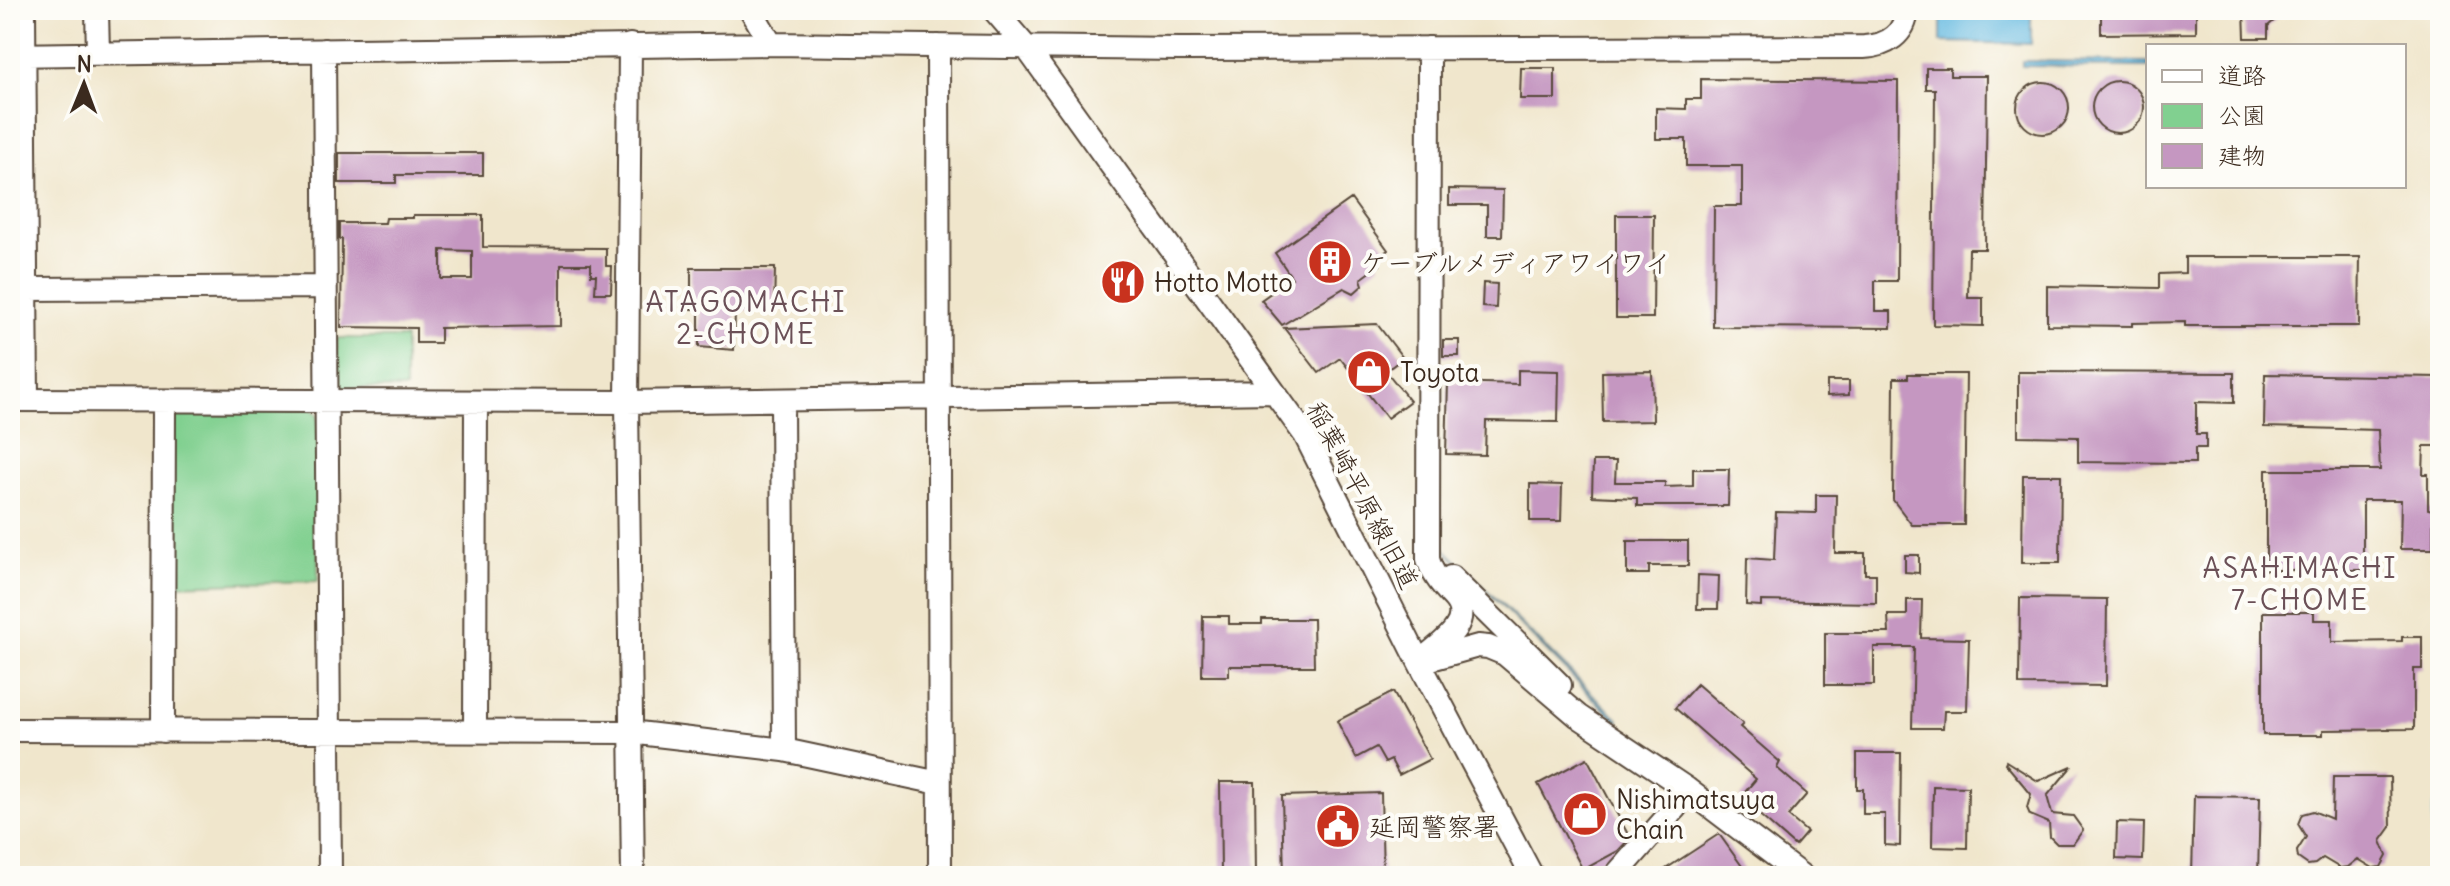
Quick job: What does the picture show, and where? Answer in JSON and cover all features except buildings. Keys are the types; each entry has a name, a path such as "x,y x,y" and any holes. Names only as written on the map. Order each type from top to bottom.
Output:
{"street":[{"path":"24,10 17,55 27,289 18,400 164,403 627,402 1274,392"},
{"path":"97,10 98,53"},
{"path":"751,10 771,44"},
{"name":"稲葉崎平原線旧道","path":"994,10 1026,47 1305,435 1419,662 1532,876"},
{"path":"17,55 771,44 1429,48 1880,46 1892,39 1901,28 1907,10"},
{"path":"630,45 627,402 633,876"},
{"path":"938,46 940,876"},
{"path":"1419,662 1456,630 1462,616 1460,608 1431,568 1429,552 1429,48"},
{"path":"324,50 330,876"},
{"path":"27,289 325,287"},
{"path":"782,401 784,750"},
{"path":"475,730 476,402"},
{"path":"163,731 164,403"},
{"path":"1429,552 1612,738"},
{"path":"1456,630 1493,628 1509,635"},
{"path":"1419,662 1478,646 1505,654 1578,716 1687,789 1802,876"},
{"path":"10,730 630,732 784,750 939,783"},
{"path":"1615,876 1675,808 1687,789"}],"green space":[{"path":"337,338 405,338 405,389 337,388"},
{"path":"312,409 318,415 318,581 172,585 171,415 177,410"}],"water":[{"path":"1941,10 2019,10 2020,16 2031,16 2031,44 1941,42"},
{"path":"2022,61 2146,62 2146,67 2022,66"},
{"path":"1444,548 1619,720 1617,722"}],"waterway":[{"path":"2433,876 2435,806"}],"place":[{"name":"ケーブルメディアワイワイ","path":"1330,262"},
{"name":"Hotto Motto","path":"1123,282"},
{"name":"Toyota","path":"1369,372"},
{"name":"Nishimatsuya Chain","path":"1585,814"},
{"name":"延岡警察署","path":"1338,826"}],"district":[{"name":"ATAGOMACHI 2-CHOME","path":"746,318"},
{"name":"ASAHIMACHI 7-CHOME","path":"2300,584"}]}
